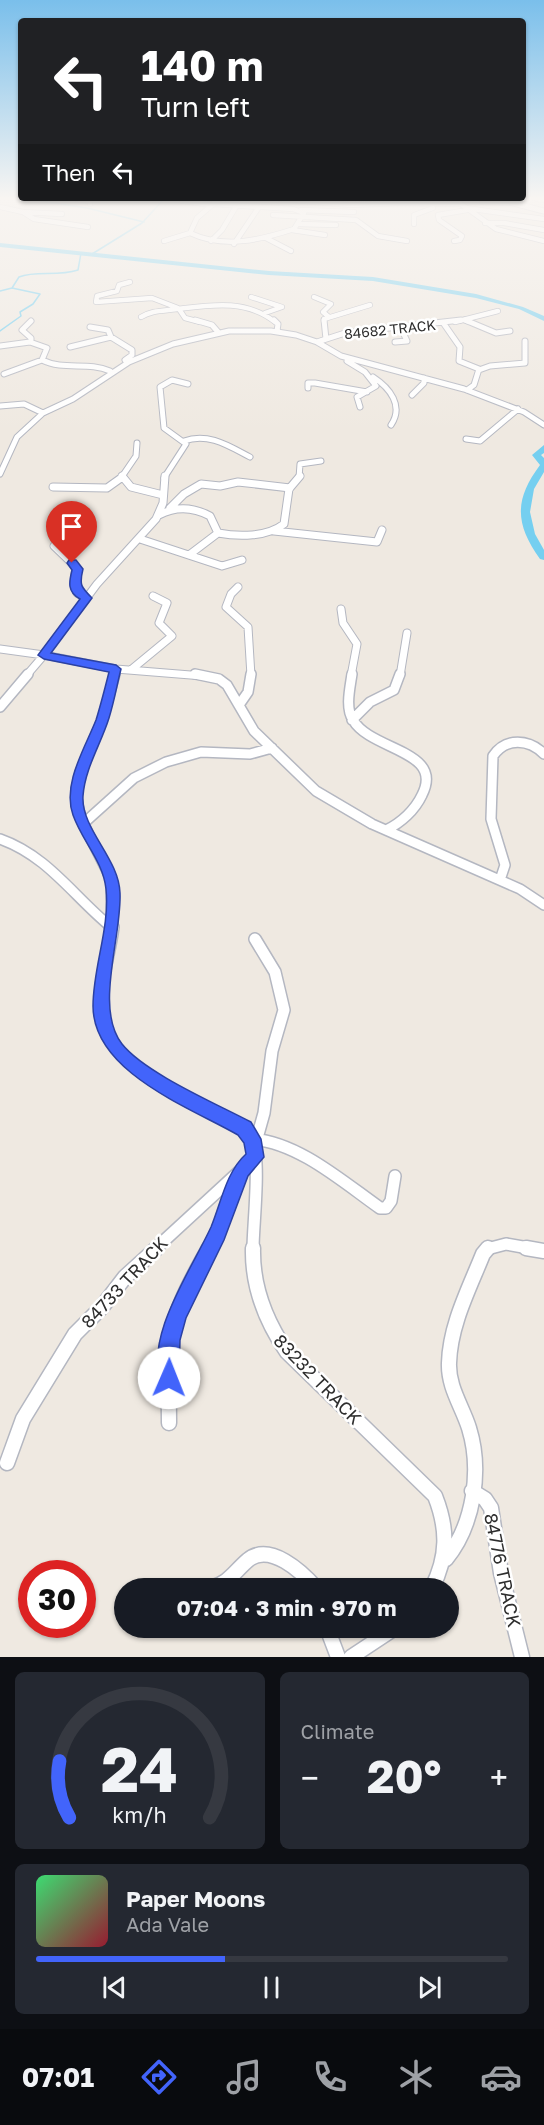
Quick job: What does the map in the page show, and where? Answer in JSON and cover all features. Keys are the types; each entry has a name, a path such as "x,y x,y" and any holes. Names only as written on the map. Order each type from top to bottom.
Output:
{"street":[{"path":"130,282 119,285 117,291 97,296 96,302 152,298 182,309"},
{"path":"251,297 282,307 265,313"},
{"path":"314,297 331,304 323,312 329,317"},
{"path":"141,317 151,312 224,305 265,313 278,324 277,331"},
{"path":"326,339 323,320 370,305"},
{"path":"182,309 185,318 212,326 218,332"},
{"name":"84682 TRACK","path":"317,342 340,334 400,326 444,324 498,311"},
{"path":"464,320 496,333 510,331"},
{"path":"31,321 22,330 32,338 31,342"},
{"path":"444,324 460,347 459,361 479,370 490,366 525,363 525,342"},
{"path":"395,342 407,341 400,326"},
{"path":"90,327 108,330 111,337 133,351 109,373"},
{"path":"0,474 16,437 43,413 72,399 124,364 158,349 218,332 277,331 317,342 384,385 393,397 395,419 391,425"},
{"path":"70,347 111,337"},
{"path":"0,346 31,342 43,344 47,349 42,360"},
{"path":"342,356 467,390 518,409 544,425"},
{"path":"4,374 42,360 61,367 90,365 109,373"},
{"path":"353,365 368,363"},
{"path":"467,390 474,385 479,370"},
{"path":"360,406 357,397 376,386 368,375"},
{"path":"412,396 424,383 424,378"},
{"path":"184,441 164,428 160,387 172,380 188,384"},
{"path":"308,388 308,383 319,382 328,386 367,392"},
{"path":"0,406 24,404 43,413"},
{"path":"466,439 479,441 518,409"},
{"path":"184,441 193,437 208,438 250,457"},
{"path":"159,515 165,475 185,445 184,441"},
{"path":"53,487 108,488 121,478 136,456 137,443"},
{"path":"274,531 284,524 290,488 300,477 300,464 321,461"},
{"path":"121,478 131,487 163,495"},
{"path":"0,707 44,655 114,564 140,539 159,515 184,494 201,484 218,486 238,482 290,488"},
{"path":"170,508 182,507 208,514 218,533"},
{"path":"189,555 199,550 206,538 218,533 234,535 274,531 377,542 380,540 382,530"},
{"path":"140,539 224,567 242,560"},
{"path":"54,546 76,567 74,582 77,593 86,598"},
{"path":"238,587 231,594 226,607 248,627 251,665 248,695 245,702 239,705"},
{"path":"132,669 172,636 159,623 167,603 153,596"},
{"path":"340,609 343,623 357,644 350,694 352,720 366,736 417,759 424,766 429,777 425,791 409,814 386,830"},
{"path":"352,720 370,702 394,690 400,677 407,633"},
{"path":"0,649 116,669 215,677 226,685 254,731 316,791 360,818 528,893 544,905"},
{"path":"116,669 102,719 90,746 77,790 78,810 111,877 114,905 101,1006 104,1027 111,1042 134,1068 239,1124 255,1139 312,1163 380,1208 386,1208 391,1201 395,1176"},
{"path":"500,880 506,869 506,860 494,831 490,812 491,759 502,745 515,742 532,744 544,754"},
{"path":"84,823 104,810 134,779 168,762 206,751 242,756 272,748"},
{"path":"0,839 19,845 45,862 111,927"},
{"path":"255,939 275,972 284,1010 272,1051 264,1113 255,1139"},
{"name":"83232 TRACK","path":"255,1139 256,1189 251,1255 255,1285 263,1314 287,1352 435,1496 445,1528 446,1558 437,1578"},
{"name":"84733 TRACK","path":"7,1463 23,1419 75,1334 102,1307 125,1276 255,1157"},
{"path":"169,1423 169,1356 176,1316 218,1233 242,1170"},
{"path":"446,1558 462,1537 472,1491 474,1449 453,1388 449,1363 459,1311 483,1254 489,1247 506,1244 544,1251"},
{"name":"84776 TRACK","path":"472,1491 485,1499 491,1508 501,1573 522,1657"},
{"path":"231,1578 250,1559 257,1556 278,1559 293,1567 305,1578"},
{"path":"331,1638 338,1657"},
{"path":"351,1657 380,1638"}],"waterway":[{"path":"12,288 21,276"},
{"path":"327,276 373,279 476,296 521,308 544,319"},
{"path":"0,291 12,288"},
{"path":"0,331 21,316 20,312 33,304 40,294 12,288"},
{"path":"544,448 536,455 544,463"},
{"path":"544,466 530,489 525,512 530,534 544,557"}],"route":[{"path":"72,563 77,569 74,582 77,593 86,598 44,655 116,669 102,719 87,753 76,797 80,815 110,871 113,890 114,905 101,1006 104,1027 116,1049 134,1068 239,1124 252,1139 255,1157 242,1170 218,1233 188,1288 176,1316 170,1340 169,1378"}]}
